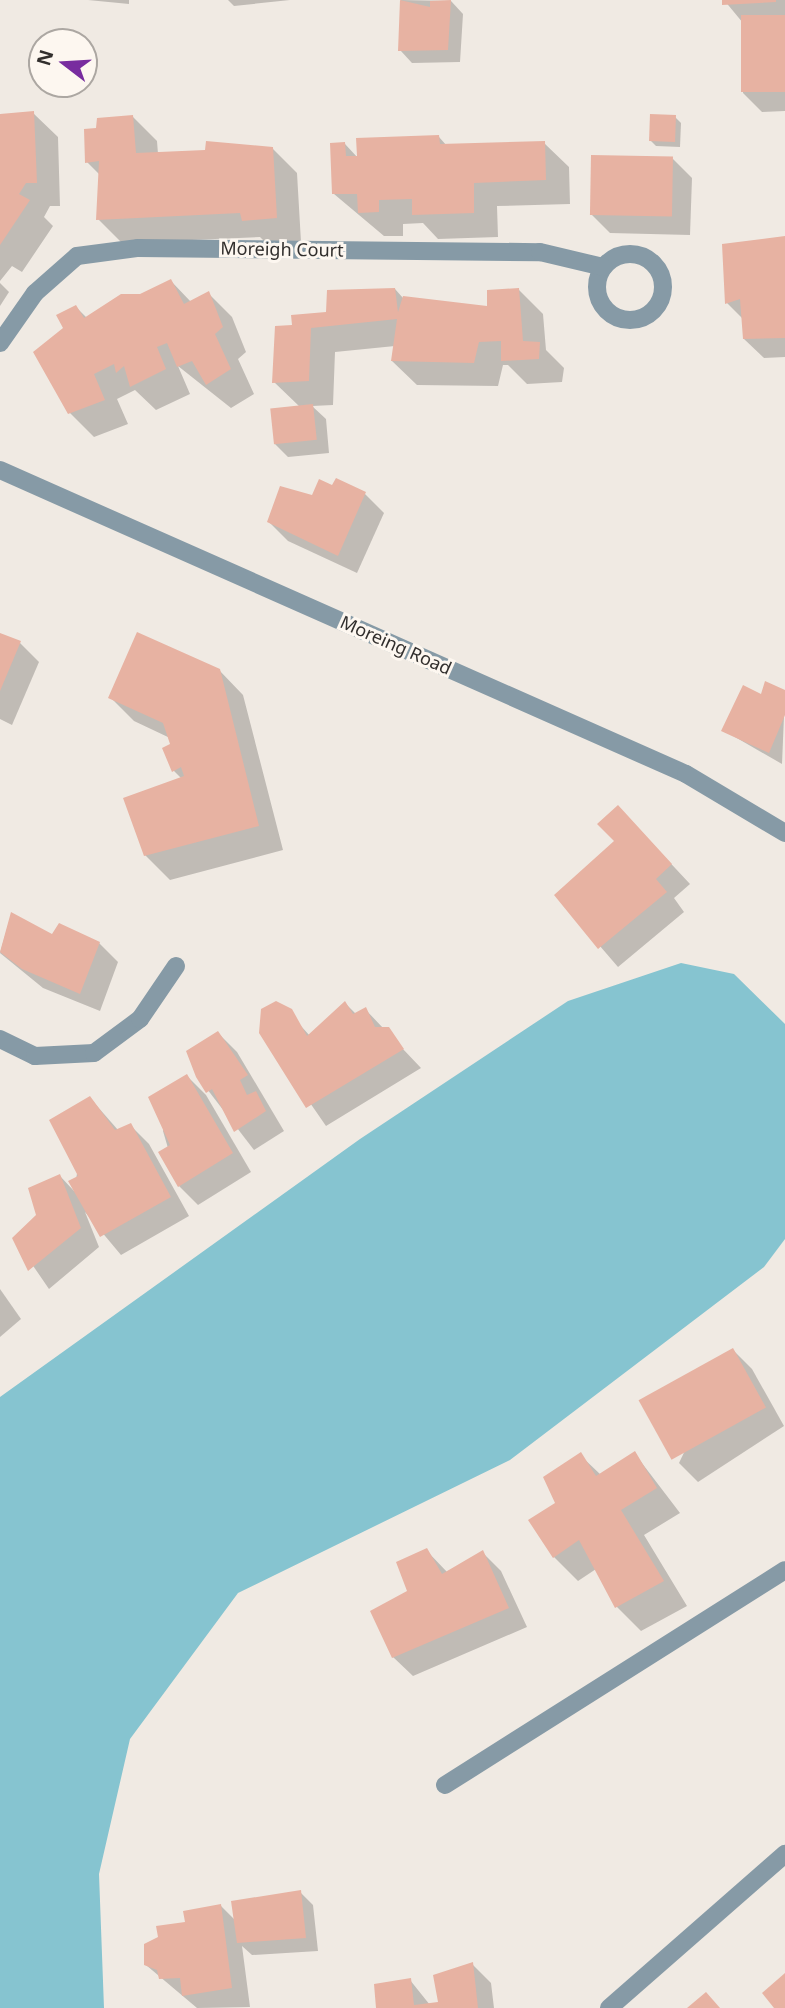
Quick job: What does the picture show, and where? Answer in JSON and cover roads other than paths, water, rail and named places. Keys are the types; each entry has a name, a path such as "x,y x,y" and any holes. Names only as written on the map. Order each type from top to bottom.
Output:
{"street":[{"name":"Moreigh Court","path":"0,343 35,293 77,256 138,248 540,252 603,267"},
{"name":"Moreing Road","path":"0,470 686,774 785,833"},
{"path":"0,1039 35,1056 94,1053 140,1019 176,966"},
{"path":"445,1785 785,1570"},
{"path":"609,2008 785,1854"}],"water":[{"path":"681,963 734,974 785,1024 785,1239 764,1267 510,1460 238,1593 130,1739 99,1874 104,2008 0,2008 0,1397 360,1139 568,1001"}]}
